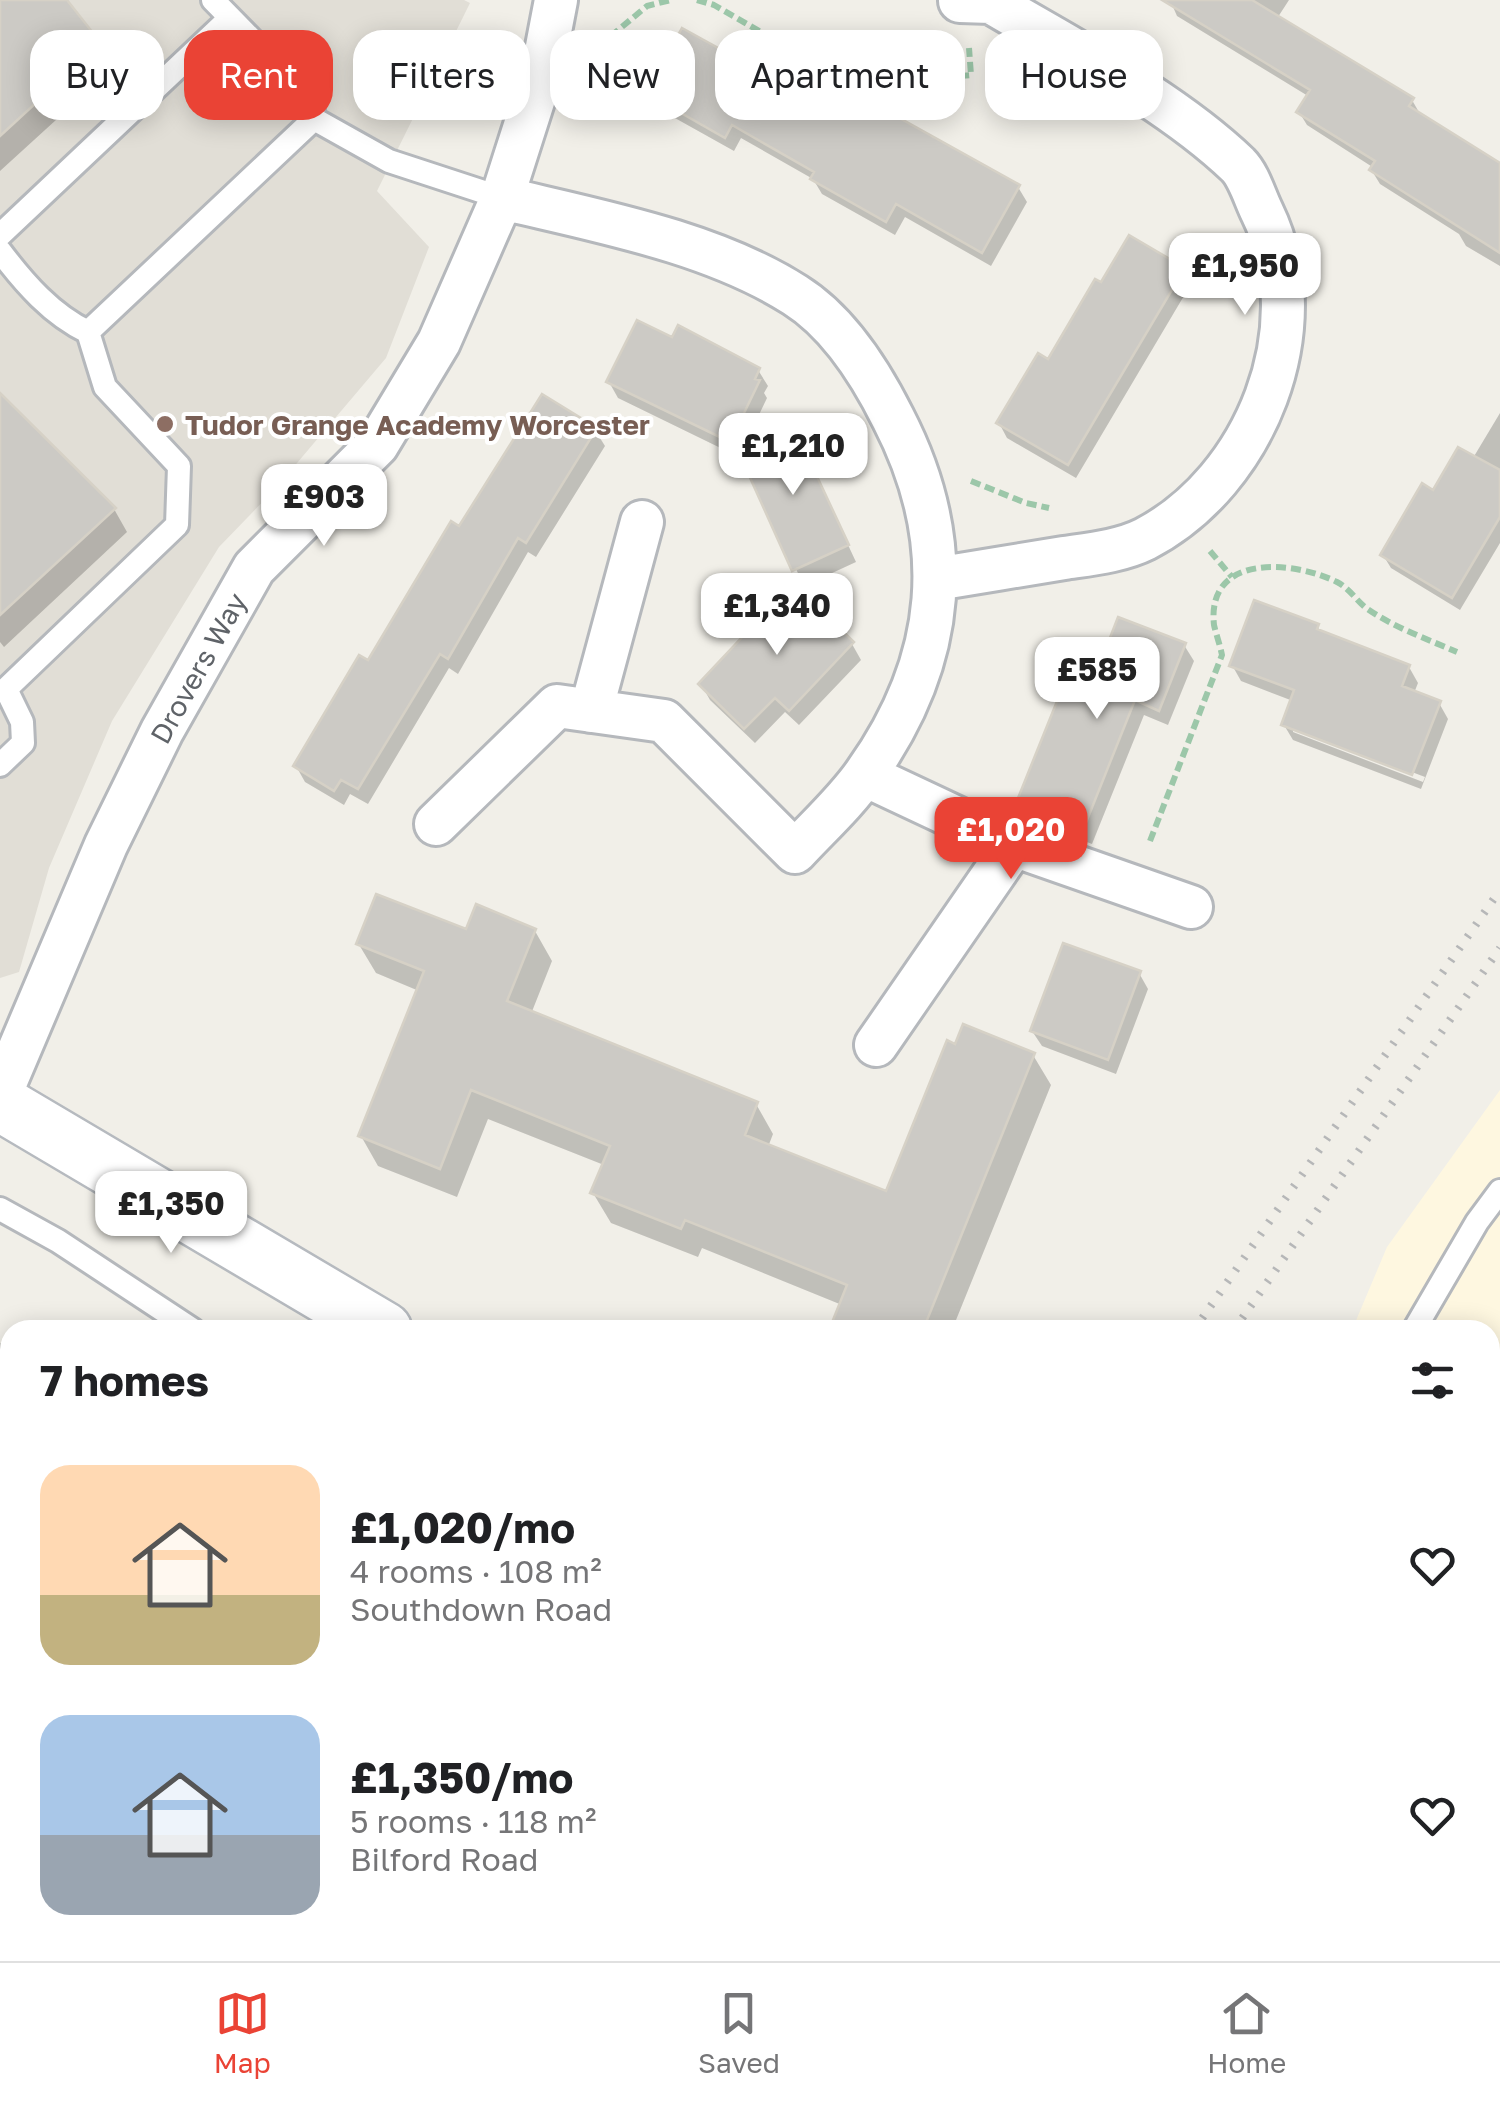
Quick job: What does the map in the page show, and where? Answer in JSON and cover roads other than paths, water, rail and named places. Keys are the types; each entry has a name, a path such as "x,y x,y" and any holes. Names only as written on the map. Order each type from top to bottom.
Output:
{"street":[{"name":"Drovers Way","path":"0,1095 106,845 171,715 254,568 377,445 439,342 502,198 542,74 556,0"},
{"path":"936,579 1107,551 1142,540 1185,514 1215,484 1244,445 1262,411 1278,355 1282,304 1274,235 1241,168 1150,96 990,2 964,1"},
{"path":"436,824 557,706 664,721 795,852 865,775 901,714 920,671 936,579 928,504 912,458 884,399 836,330 798,297 756,273 644,232 502,198"},
{"path":"592,711 642,522"},
{"path":"865,775 1014,845 1191,907"},
{"path":"876,1045 1014,845"},
{"path":"0,1103 365,1320"}],"lane":[{"path":"212,0 242,30"},
{"path":"0,235 230,18"},
{"path":"88,332 313,120"},
{"path":"316,120 389,162 502,198"},
{"path":"0,251 66,322 88,332 105,387 180,466 177,525 3,689 22,722 24,744 0,765"},
{"path":"1420,1320 1477,1222 1500,1191"},
{"path":"0,1209 58,1240 178,1320"}],"railway":[{"path":"1201,1320 1500,890"},
{"path":"1241,1320 1500,948"}],"place":[{"name":"Tudor Grange Academy Worcester","path":"165,424"}]}
